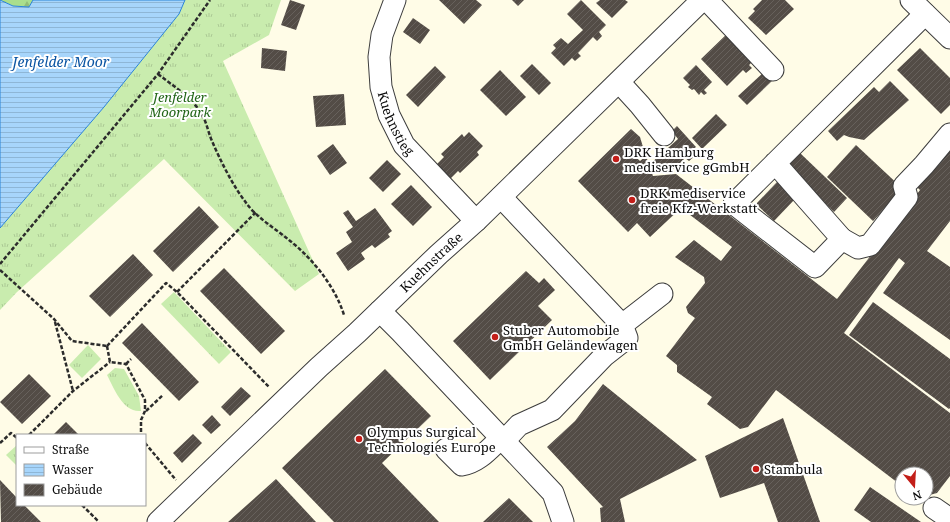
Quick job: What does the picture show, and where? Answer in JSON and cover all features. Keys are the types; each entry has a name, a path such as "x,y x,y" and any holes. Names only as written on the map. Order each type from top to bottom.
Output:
{"street":[{"name":"Kuehnstieg","path":"395,0 382,35 379,57 382,87 389,115 404,145 476,221"},
{"name":"Kuehnstraße","path":"158,522 319,367 357,334 439,254 476,221 702,0"},
{"path":"707,0 773,70"},
{"path":"842,239 815,267 734,204 775,163 918,7 950,38"},
{"path":"619,82 664,135"},
{"path":"775,163 842,239 858,248 870,244 907,198 904,186 950,134"},
{"path":"446,449 462,464 470,463 482,456 503,440 519,425 552,410 604,356 627,338 622,325 501,197"},
{"path":"622,325 662,294"},
{"path":"380,311 553,493 563,522"}],"path":[{"path":"0,264 158,74 210,0"},
{"path":"158,74 188,98 202,115 211,139 232,180 246,202 290,241 314,265 330,286 341,306 344,315"},
{"path":"177,292 256,212"},
{"path":"0,270 54,319 72,341 107,346"},
{"path":"107,346 166,283 177,292 269,387"},
{"path":"54,319 73,391"},
{"path":"107,346 110,362"},
{"path":"126,364 131,358"},
{"path":"30,434 73,391 110,362 126,364"},
{"path":"126,364 145,400 145,411"},
{"path":"141,434 141,420 145,411 163,394"},
{"path":"0,443 11,433 16,437"},
{"path":"146,444 174,478 192,490"},
{"path":"83,506 99,522"}],"green space":[{"path":"0,0 33,0 29,7 13,6"},
{"name":"Jenfelder Moorpark","path":"185,0 281,0 269,35 223,61 319,274 295,291 164,159 17,292 0,310 0,228 104,107 179,14"},
{"path":"174,292 231,352 219,364 161,304"},
{"path":"88,345 101,359 82,378 69,365"},
{"path":"115,368 124,369 139,396 141,411 135,411 129,408 116,393 107,375"},
{"path":"16,446 16,465 6,455"}],"water":[{"name":"Jenfelder Moor","path":"0,0 13,6 29,7 33,0 185,0 179,14 104,107 0,228"}],"building":[{"path":"290,0 305,5 296,30 281,25"},
{"path":"439,0 476,0 482,5 464,24"},
{"path":"512,0 524,0 518,6"},
{"path":"581,0 606,25 599,32 602,36 597,41 593,37 578,53 581,56 575,61 572,58 564,66 551,53 556,48 553,45 561,38 568,44 583,30 567,14"},
{"path":"600,0 625,0 628,2 612,18 596,3"},
{"path":"762,0 785,0 794,9 766,35 748,18 755,11 753,9"},
{"path":"413,18 430,30 420,44 403,32"},
{"path":"730,31 756,58 749,65 752,68 746,73 743,70 727,86 701,59"},
{"path":"262,48 287,51 285,71 261,68"},
{"path":"920,48 950,78 950,105 941,114 897,70"},
{"path":"532,64 551,83 539,95 520,76"},
{"path":"696,65 712,82 704,90 707,93 704,95 701,92 699,95 694,89 692,90 688,87 690,85 683,78"},
{"path":"435,66 446,77 418,107 406,95"},
{"path":"500,70 526,97 506,116 480,90"},
{"path":"765,71 773,80 747,105 738,96"},
{"path":"890,81 909,100 864,140 844,135 837,141 828,131 874,87 879,92"},
{"path":"344,94 346,125 316,127 313,96"},
{"path":"716,114 727,125 702,149 692,138"},
{"path":"677,126 696,147 692,150 696,155 689,161 685,158 674,169 650,164 678,139 672,131"},
{"path":"631,129 640,137 643,147 635,156 640,161 646,156 653,176 676,174 837,299 920,190 917,187 950,146 950,221 927,251 950,267 950,340 883,293 905,263 899,258 844,333 950,413 950,476 937,493 934,494 934,466 894,466 894,480 776,390 748,427 740,429 707,404 712,397 677,372 677,365 666,356 695,318 688,313 686,307 705,283 704,277 675,257 694,240 721,261 732,247 681,208 650,237 637,223 628,232 578,181"},
{"path":"469,132 483,146 477,152 479,155 460,173 458,171 449,180 435,166 444,157 441,154 462,134 464,137"},
{"path":"333,144 347,163 330,175 317,156"},
{"path":"856,145 903,189 873,221 827,177"},
{"path":"800,153 847,198 834,212 786,167"},
{"path":"387,160 401,174 383,192 369,178"},
{"path":"777,182 795,199 774,221 756,204"},
{"path":"411,185 432,207 413,226 391,204"},
{"path":"199,206 219,227 173,272 153,251"},
{"path":"375,208 392,231 388,234 390,237 375,248 372,245 361,253 365,259 348,271 336,253 352,242 346,232 353,227 343,213 348,210 356,221"},
{"path":"133,254 153,275 110,317 89,296"},
{"path":"224,268 285,331 261,354 200,291"},
{"path":"526,271 539,283 544,278 555,290 538,306 552,320 490,380 453,341"},
{"path":"873,302 950,359 949,409 849,335"},
{"path":"142,323 199,382 179,401 122,343"},
{"name":"Olympus Surgical Technologies Europe","path":"385,369 431,416 382,463 439,522 334,522 282,468"},
{"path":"29,374 51,396 22,424 0,402"},
{"path":"603,384 697,460 620,499 625,522 601,522 600,508 603,507 547,447 575,421"},
{"path":"241,387 251,396 230,416 221,407"},
{"path":"212,415 221,425 211,434 202,425"},
{"name":"Stambula","path":"783,418 820,522 778,522 764,483 720,498 705,456"},
{"path":"66,422 78,434 54,434"},
{"path":"193,434 202,443 182,463 173,453"},
{"path":"276,479 316,522 228,522"},
{"path":"0,480 16,497 16,506 25,506 41,522 1,522"},
{"path":"870,487 894,503 894,506 898,506 921,522 871,522 854,510"},
{"path":"509,498 533,522 483,522"}],"place":[{"name":"DRK Hamburg mediservice gGmbH","path":"616,159"},
{"name":"DRK mediservice freie Kfz-Werkstatt","path":"632,200"},
{"name":"Stuber Automobile GmbH Geländewagen","path":"495,337"},
{"name":"Olympus Surgical Technologies Europe","path":"359,439"},
{"name":"Stambula","path":"756,469"}]}
